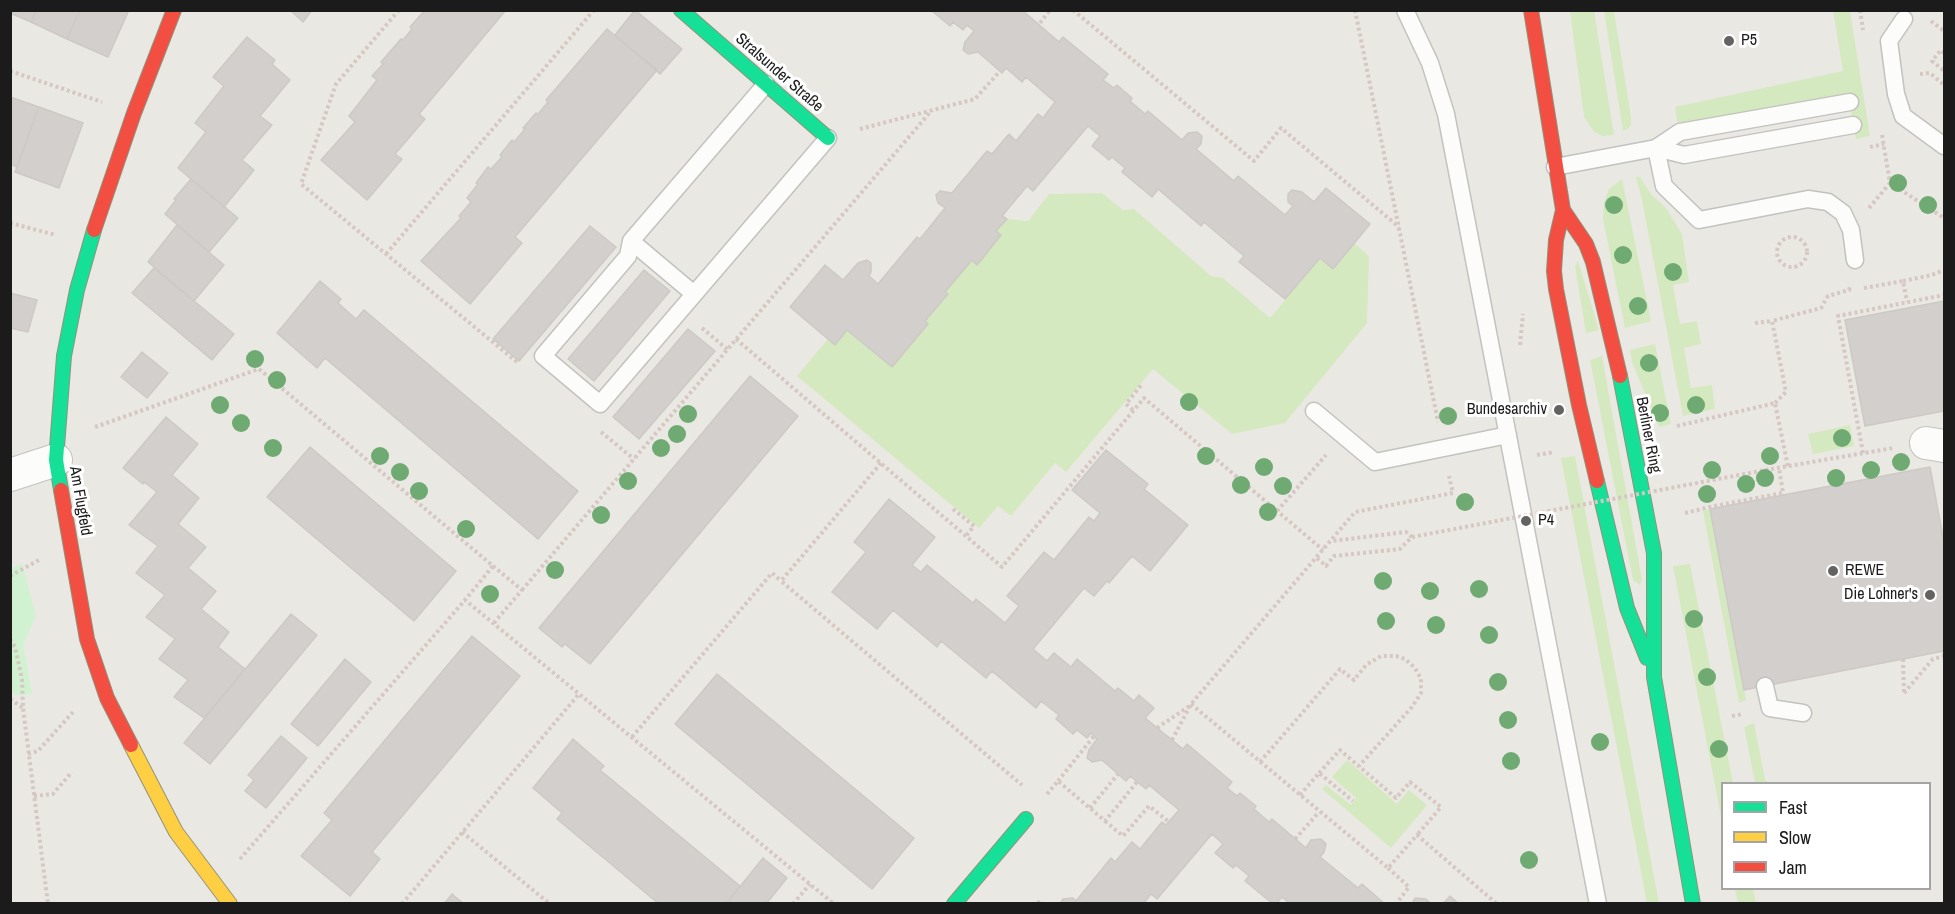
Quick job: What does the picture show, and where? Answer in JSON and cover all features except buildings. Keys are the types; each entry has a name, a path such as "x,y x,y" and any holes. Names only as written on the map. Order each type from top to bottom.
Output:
{"street":[{"name":"Am Flugfeld","path":"174,10 134,113 89,244 64,356 57,450 87,639 107,698 176,832 230,903"},
{"name":"Stralsunder Straße","path":"681,10 828,138"},
{"name":"Berliner Ring","path":"1531,10 1563,210 1586,244 1593,262 1618,364 1654,553 1654,677 1694,903"},
{"name":"Berliner Ring","path":"1563,210 1556,240 1554,271 1568,353 1627,608 1654,677"},
{"path":"10,475 57,450"},
{"path":"954,903 1026,819"}],"lane":[{"path":"1405,10 1430,63 1446,114 1598,903"},
{"path":"1904,19 1889,41 1896,94 1904,116 1940,137"},
{"path":"766,84 631,241 628,256 543,356 600,404 828,138"},
{"path":"1555,167 1656,148 1680,132 1850,102"},
{"path":"1656,148 1684,155 1853,125"},
{"path":"1656,148 1664,186 1699,220 1808,199 1828,202 1843,213 1851,230 1855,260"},
{"path":"631,241 694,294"},
{"path":"1314,411 1375,462 1508,435"},
{"path":"1765,686 1770,708 1803,713"}],"path":[{"path":"399,10 336,84 301,184 524,368"},
{"path":"386,254 594,10"},
{"path":"1040,23 1050,10"},
{"path":"1073,10 1254,161 1281,128 1399,227"},
{"path":"1355,10 1439,429"},
{"path":"1944,53 1941,50 1932,60 1944,71"},
{"path":"828,138 975,99 1000,70"},
{"path":"10,71 134,113"},
{"path":"494,624 932,110"},
{"path":"1884,144 1890,183 1944,218"},
{"path":"1869,208 1890,183"},
{"path":"10,223 89,244"},
{"path":"1792,237 1801,240 1806,249 1807,254 1802,263 1793,266 1784,264 1777,252 1783,240 1792,237"},
{"path":"1755,322 1772,321 1821,308 1828,296 1849,290 1855,260"},
{"path":"1863,288 1932,275 1944,270"},
{"path":"1903,281 1906,302"},
{"path":"1863,453 1838,316 1944,295"},
{"path":"681,310 728,350"},
{"path":"1677,426 1774,403 1786,392 1772,321"},
{"path":"736,339 1002,567 1144,398 1323,550"},
{"path":"57,450 259,369 522,590"},
{"path":"1133,410 1126,404 1142,384"},
{"path":"1774,403 1788,467"},
{"path":"596,428 634,459"},
{"path":"1317,558 1326,566 1334,556 1400,549 1412,537 1771,469 1863,453 1935,445"},
{"path":"1513,461 1556,451"},
{"path":"1277,511 1327,454"},
{"path":"781,581 881,464"},
{"path":"1685,513 1782,493 1779,468"},
{"path":"1172,740 1191,704 1355,512 1453,493 1448,472"},
{"path":"953,509 974,526 966,537"},
{"path":"1332,541 1406,532 1412,537"},
{"path":"10,576 39,560"},
{"path":"243,856 493,566"},
{"path":"632,737 772,573 1024,787"},
{"path":"465,600 834,903"},
{"path":"10,639 15,647 22,679 28,754 48,903"},
{"path":"1260,762 1340,669 1354,680 1366,665 1381,656 1396,656 1405,659 1415,668 1421,679 1421,693 1412,707 1359,766"},
{"path":"1903,659 1904,693 1933,658 1944,656"},
{"path":"402,903 579,694"},
{"path":"28,754 38,751 76,708 107,698"},
{"path":"10,699 23,708"},
{"path":"1157,728 1191,704"},
{"path":"1191,704 1409,887 1396,903"},
{"path":"1732,716 1742,714"},
{"path":"1042,801 1094,736"},
{"path":"1300,795 1340,750 1396,798 1410,782 1441,807 1388,868"},
{"path":"34,796 53,794 72,772"},
{"path":"1319,773 1353,801"},
{"path":"1090,808 1118,774"},
{"path":"1058,781 1123,836 1149,806 1169,822"},
{"path":"1105,820 1137,782"},
{"path":"1296,839 1319,812"},
{"path":"462,832 550,903"},
{"path":"1417,835 1497,903"},
{"path":"793,903 810,884"}],"green space":[{"path":"1570,11 1594,11 1614,135 1603,136 1594,132 1584,117"},
{"path":"1604,11 1614,11 1631,117 1631,125 1623,131"},
{"path":"1833,11 1850,11 1870,136 1856,139 1848,94 1678,126 1675,107 1843,71"},
{"path":"1636,177 1640,177 1651,194 1666,208 1682,234 1689,282 1673,285 1680,324 1697,321 1701,344 1684,348 1691,388 1712,385 1715,409 1683,416"},
{"path":"1622,179 1651,321 1625,328 1603,219 1604,202 1609,189"},
{"path":"1102,193 1123,210 1134,209 1211,276 1223,278 1270,318 1320,258 1333,269 1354,243 1369,256 1367,323 1285,423 1232,434 1153,369 1066,472 1055,463 1011,516 998,506 979,528 797,376 828,339 847,330 925,321 948,294 945,292 972,260 977,264 1001,236 996,231 1007,219 1028,221 1049,194"},
{"path":"1578,261 1599,330 1586,333 1575,266"},
{"path":"1655,344 1671,424 1659,427 1632,362 1630,350"},
{"path":"1602,356 1642,580 1640,585 1633,580 1590,360"},
{"path":"1850,425 1854,446 1813,454 1808,434"},
{"path":"1575,456 1659,903 1647,903 1561,458"},
{"path":"1710,509 1746,700 1739,703 1703,511"},
{"path":"22,563 36,616 23,645 32,694 16,695 10,691 10,569"},
{"path":"1690,564 1733,782 1721,782 1721,817 1673,566"},
{"path":"1754,723 1765,780 1768,782 1755,782 1744,727"},
{"path":"1347,760 1397,804 1409,790 1427,805 1391,848 1322,789 1326,785 1351,805 1356,798 1332,777"},
{"path":"1735,890 1753,890 1756,903 1738,903"}],"traffic: fast":[{"path":"681,10 828,138"},
{"path":"61,490 56,460 64,356 77,290 94,230"},
{"path":"1620,376 1654,553 1654,677 1693,904"},
{"path":"1597,481 1627,608 1647,658"},
{"path":"954,904 1026,819"}],"traffic: slow":[{"path":"131,745 176,832 230,904"}],"traffic: jam":[{"path":"94,230 134,113 174,10"},
{"path":"1531,10 1563,210 1586,244 1593,262 1620,376"},
{"path":"1563,210 1556,240 1554,271 1556,289 1597,481"},
{"path":"61,490 87,639 107,698 131,745"}],"place":[{"name":"P5","path":"1729,41"},
{"name":"Bundesarchiv","path":"1559,410"},
{"name":"P4","path":"1526,521"},
{"name":"REWE","path":"1833,571"},
{"name":"Die Lohner's","path":"1930,595"}]}
